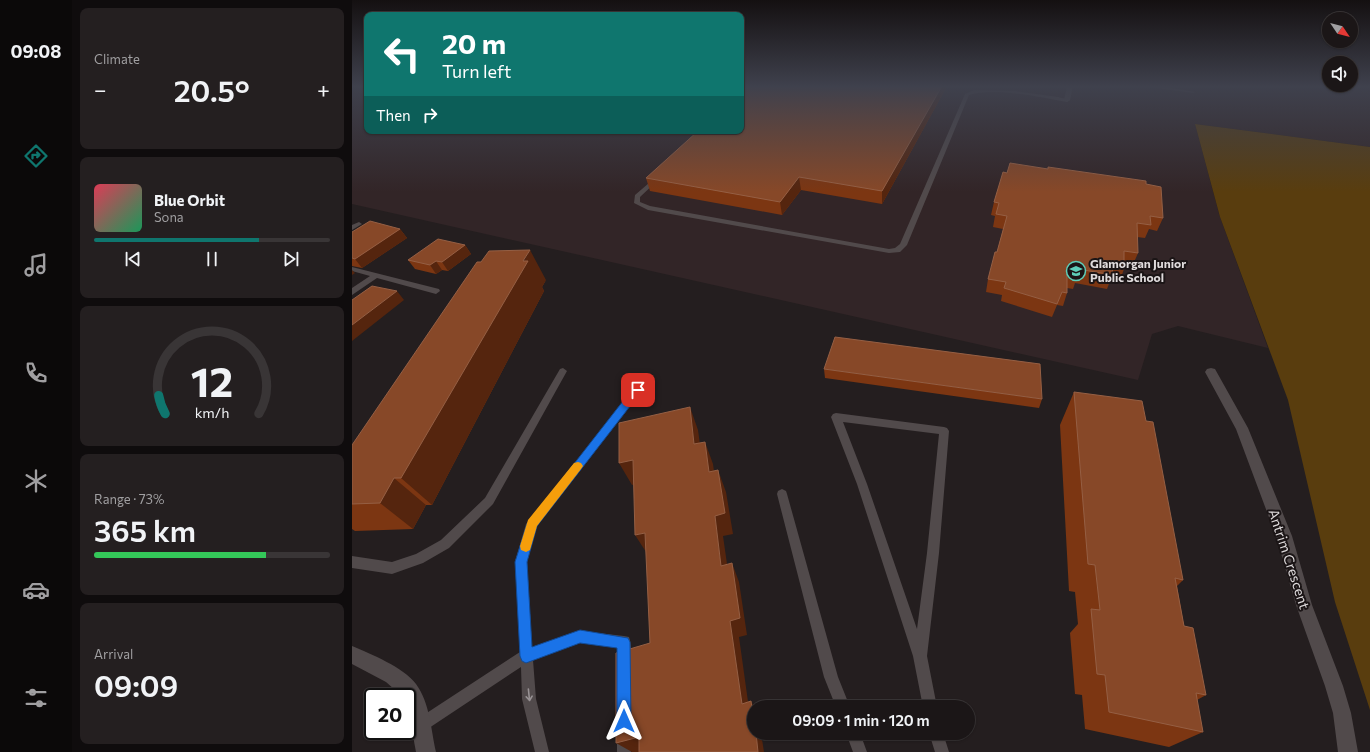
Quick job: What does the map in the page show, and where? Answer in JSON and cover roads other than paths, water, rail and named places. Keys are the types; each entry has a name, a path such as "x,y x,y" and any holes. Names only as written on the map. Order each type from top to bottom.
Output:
{"street":[{"name":"Antrim Crescent","path":"1211,372 1242,428 1284,536 1304,605 1334,686 1342,713 1348,752"},
{"path":"352,655 389,673 410,690 419,714 426,752"}],"lane":[{"path":"659,176 637,196 637,203 648,208 889,251 897,250 903,245 956,121"},
{"path":"352,228 359,224"},
{"path":"352,269 436,291"},
{"path":"352,292 376,275"},
{"path":"352,562 392,568 419,559 445,544 489,501 563,371"},
{"path":"542,752 529,699 521,562 532,524 638,390"},
{"path":"920,656 933,553 944,431 836,417 862,484 920,656 929,700"},
{"path":"782,494 831,677 839,700"},
{"path":"421,725 526,656 580,636 624,642 624,674"},
{"path":"624,721 624,752"},
{"path":"855,740 860,752"},
{"path":"938,740 942,752"}],"place":[{"name":"Glamorgan Junior Public School","path":"1076,271"}]}
